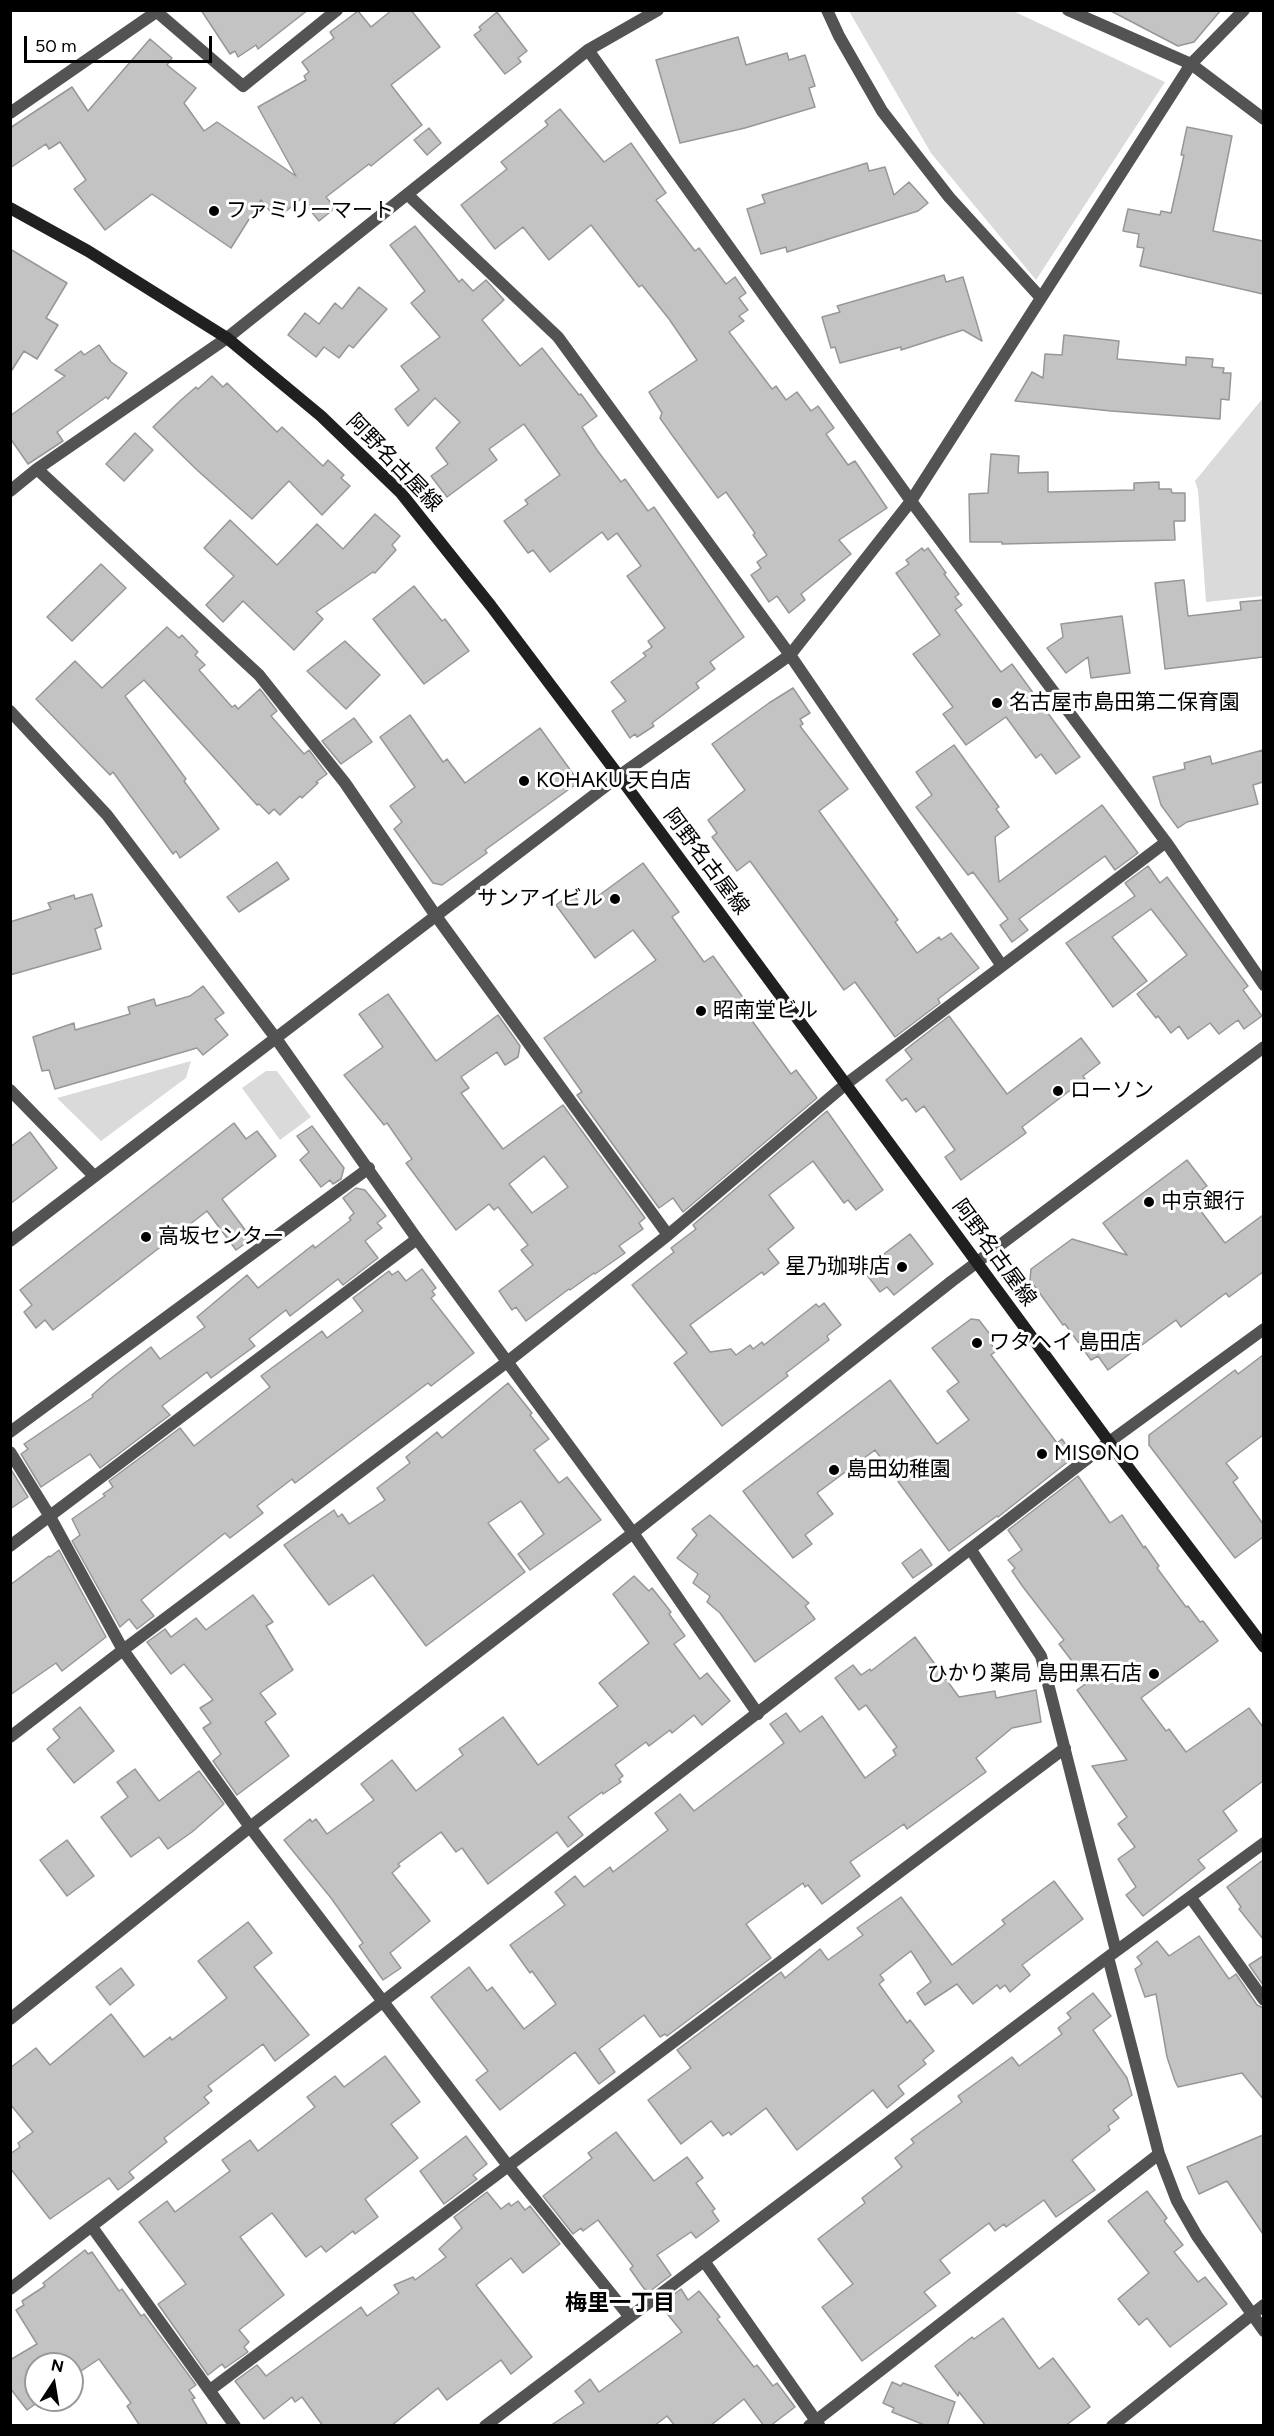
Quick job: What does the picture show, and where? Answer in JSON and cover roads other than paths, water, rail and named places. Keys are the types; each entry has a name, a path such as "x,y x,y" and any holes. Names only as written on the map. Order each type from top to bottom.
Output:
{"main road":[{"name":"阿野名古屋線","path":"10,208 88,251 227,338 321,416 401,493 491,606 619,776 1109,1442 1263,1647"}],"street":[{"path":"10,113 158,11 243,86 337,10"},
{"path":"10,491 38,469 227,338 588,50 658,10"},
{"path":"826,10 882,111 949,197 1041,298"},
{"path":"1068,10 1191,64 1263,119"},
{"path":"10,1241 619,776 790,655 911,501 1191,64 1244,10"},
{"path":"588,50 911,501 1166,842 1263,985"},
{"path":"408,195 558,338 790,655 1002,966"},
{"path":"38,469 259,675 345,783 436,916 668,1235"},
{"path":"10,711 107,816 275,1037 417,1239 633,1533 758,1714"},
{"path":"10,1737 507,1362 668,1235 846,1084 1166,842"},
{"path":"10,2019 250,1827 633,1533 977,1263 1263,1047"},
{"path":"10,1090 94,1176"},
{"path":"10,1432 369,1168"},
{"path":"10,1546 417,1239"},
{"path":"10,2289 1109,1442 1263,1329"},
{"path":"10,1452 50,1515 123,1650 250,1827 385,2001 509,2167 629,2316"},
{"path":"971,1550 1041,1656 1065,1748 1159,2154 1177,2200 1192,2227 1263,2331"},
{"path":"210,2390 1065,1748"},
{"path":"485,2426 1263,1843"},
{"path":"1191,1898 1263,2000"},
{"path":"704,2261 815,2424 1159,2154"},
{"path":"92,2227 235,2426"},
{"path":"1112,2426 1263,2305"}],"place":[{"name":"ファミリーマート","path":"214,211"},
{"name":"名古屋市島田第二保育園","path":"997,703"},
{"name":"KOHAKU 天白店","path":"524,781"},
{"name":"サンアイビル","path":"615,899"},
{"name":"昭南堂ビル","path":"701,1011"},
{"name":"ローソン","path":"1058,1091"},
{"name":"中京銀行","path":"1149,1202"},
{"name":"高坂センター","path":"146,1237"},
{"name":"星乃珈琲店","path":"902,1267"},
{"name":"ワタヘイ 島田店","path":"977,1343"},
{"name":"MISONO","path":"1042,1454"},
{"name":"島田幼稚園","path":"834,1470"},
{"name":"ひかり薬局 島田黒石店","path":"1154,1674"}],"district":[{"name":"梅里一丁目","path":"620,2304"}]}
